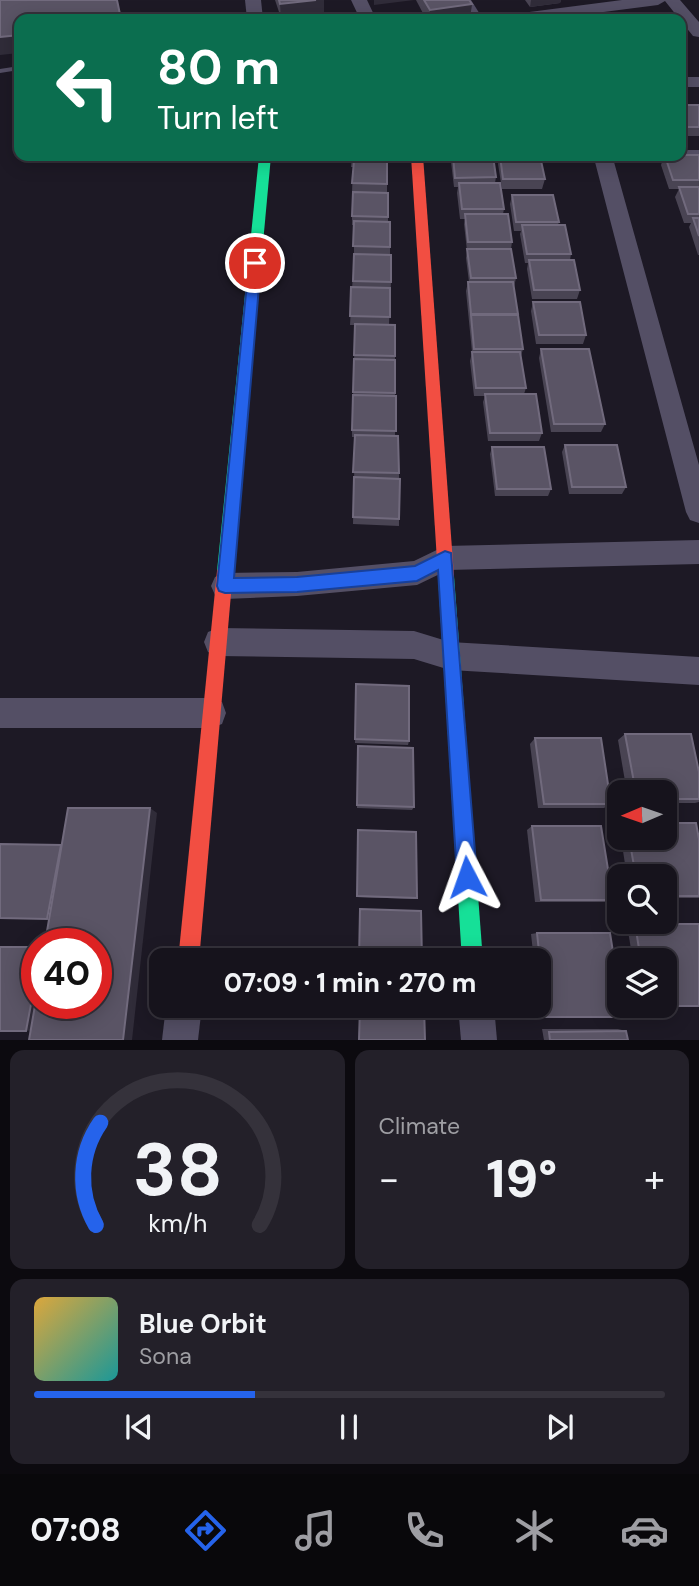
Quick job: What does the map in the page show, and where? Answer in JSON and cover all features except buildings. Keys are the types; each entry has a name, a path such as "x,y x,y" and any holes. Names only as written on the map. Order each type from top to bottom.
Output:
{"street":[{"path":"534,14 567,6 658,0"},
{"path":"671,0 683,14"},
{"path":"686,17 699,32"},
{"path":"189,948 265,161"},
{"path":"417,161 472,948"},
{"path":"604,161 699,512"},
{"path":"225,586 297,584 417,573 445,558 699,552"},
{"path":"218,642 414,645 450,656 699,671"},
{"path":"0,713 212,713"},
{"path":"180,1040 183,1018"},
{"path":"477,1018 479,1040"}],"traffic: fast":[{"path":"225,571 265,161"},
{"path":"446,576 472,948"}],"traffic: jam":[{"path":"417,161 446,576"},
{"path":"189,948 225,571"}],"route":[{"path":"255,263 225,586 297,584 417,573 445,558 467,877"}]}
